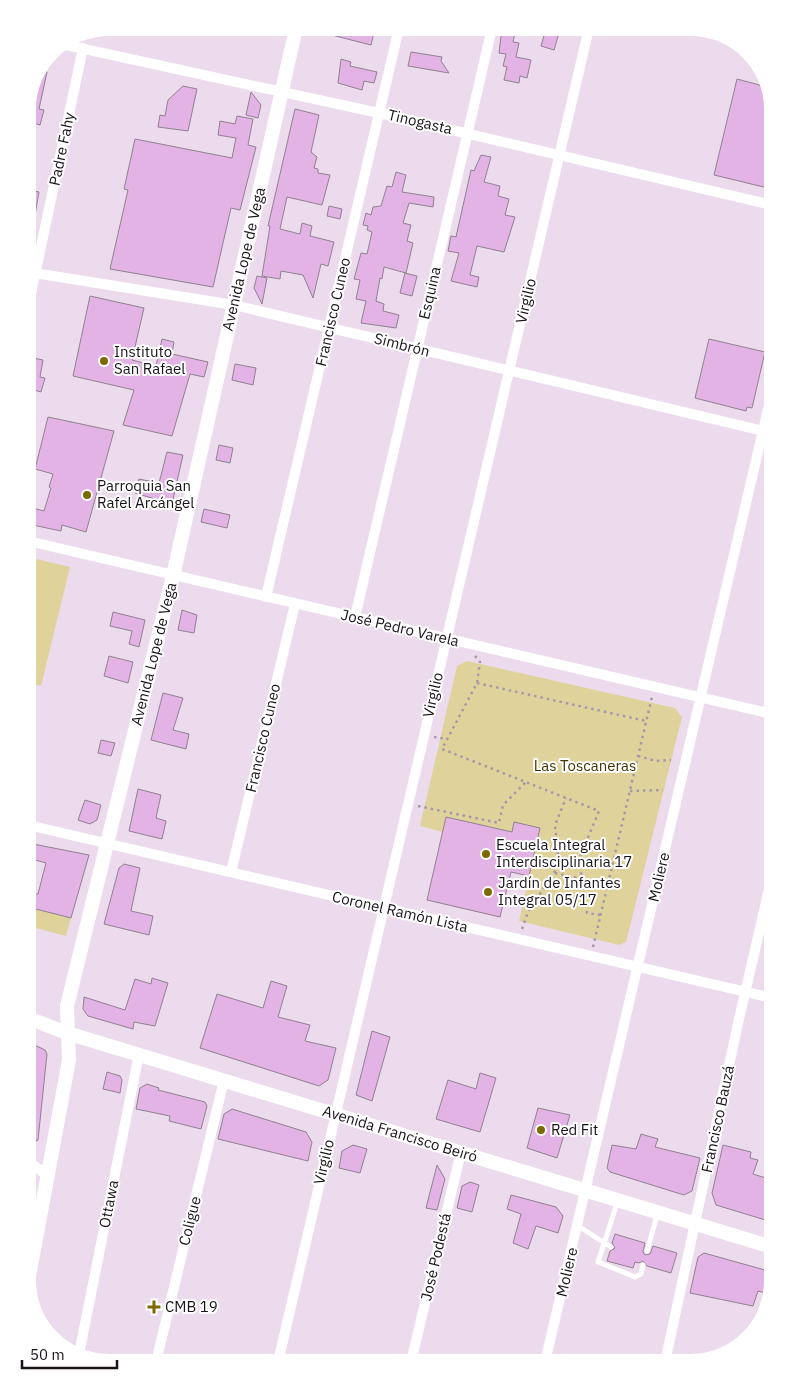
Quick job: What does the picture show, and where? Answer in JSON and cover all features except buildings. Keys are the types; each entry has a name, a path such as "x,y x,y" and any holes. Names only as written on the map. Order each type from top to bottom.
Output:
{"main road":[{"name":"Avenida Lope de Vega","path":"36,1240 69,1060 67,1006 173,576 294,36"},
{"name":"Avenida Francisco Beiró","path":"36,1021 67,1033 764,1245"}],"street":[{"name":"Francisco Cuneo","path":"266,596 397,36"},
{"name":"Esquina","path":"354,617 490,36"},
{"name":"Virgilio","path":"280,1354 587,36"},
{"name":"Tinogasta","path":"74,46 468,133 764,203"},
{"name":"Padre Fahy","path":"36,254 83,48"},
{"name":"Simbrón","path":"36,273 234,305 509,372 764,431"},
{"name":"Moliere","path":"547,1354 587,1190 701,698 764,448"},
{"name":"José Pedro Varela","path":"36,543 764,712"},
{"name":"Francisco Cuneo","path":"231,872 295,604"},
{"name":"Coronel Ramón Lista","path":"36,827 764,996"},
{"name":"Francisco Bauzá","path":"667,1354 764,912"},
{"name":"Ottawa","path":"80,1347 139,1054"},
{"name":"Coligue","path":"158,1354 224,1080"},
{"name":"José Podestá","path":"413,1354 461,1152"},
{"path":"36,1167 48,1176"}],"lane":[{"path":"618,1200 599,1258 600,1264 635,1277 641,1274 643,1265"},
{"path":"647,1252 658,1212"},
{"path":"578,1226 603,1244 611,1246"}],"path":[{"path":"463,642 480,662 478,682 442,749 600,811 579,859 587,913 600,916"},
{"path":"478,682 646,720"},
{"path":"591,956 654,686"},
{"path":"638,756 656,761 671,760"},
{"path":"408,803 498,824 503,805 526,782"},
{"path":"630,791 663,790"},
{"path":"520,940 528,912 554,873 560,859 555,826 566,798"},
{"path":"554,873 582,879"}],"green space":[{"path":"36,559 70,567 41,686 36,685"},
{"name":"Las Toscaneras","path":"467,661 675,708 682,717 626,942 619,945 519,921 540,829 514,822 512,832 446,817 443,832 420,826 457,666"},
{"path":"36,909 71,918 66,936 36,928"}],"place":[{"name":"Instituto San Rafael","path":"104,361"},
{"name":"Parroquia San Rafel Arcángel","path":"87,495"},
{"name":"Escuela Integral Interdisciplinaria 17","path":"486,854"},
{"name":"Jardín de Infantes Integral 05/17","path":"488,892"},
{"name":"Red Fit","path":"541,1130"},
{"name":"CMB 19","path":"154,1307"}]}
